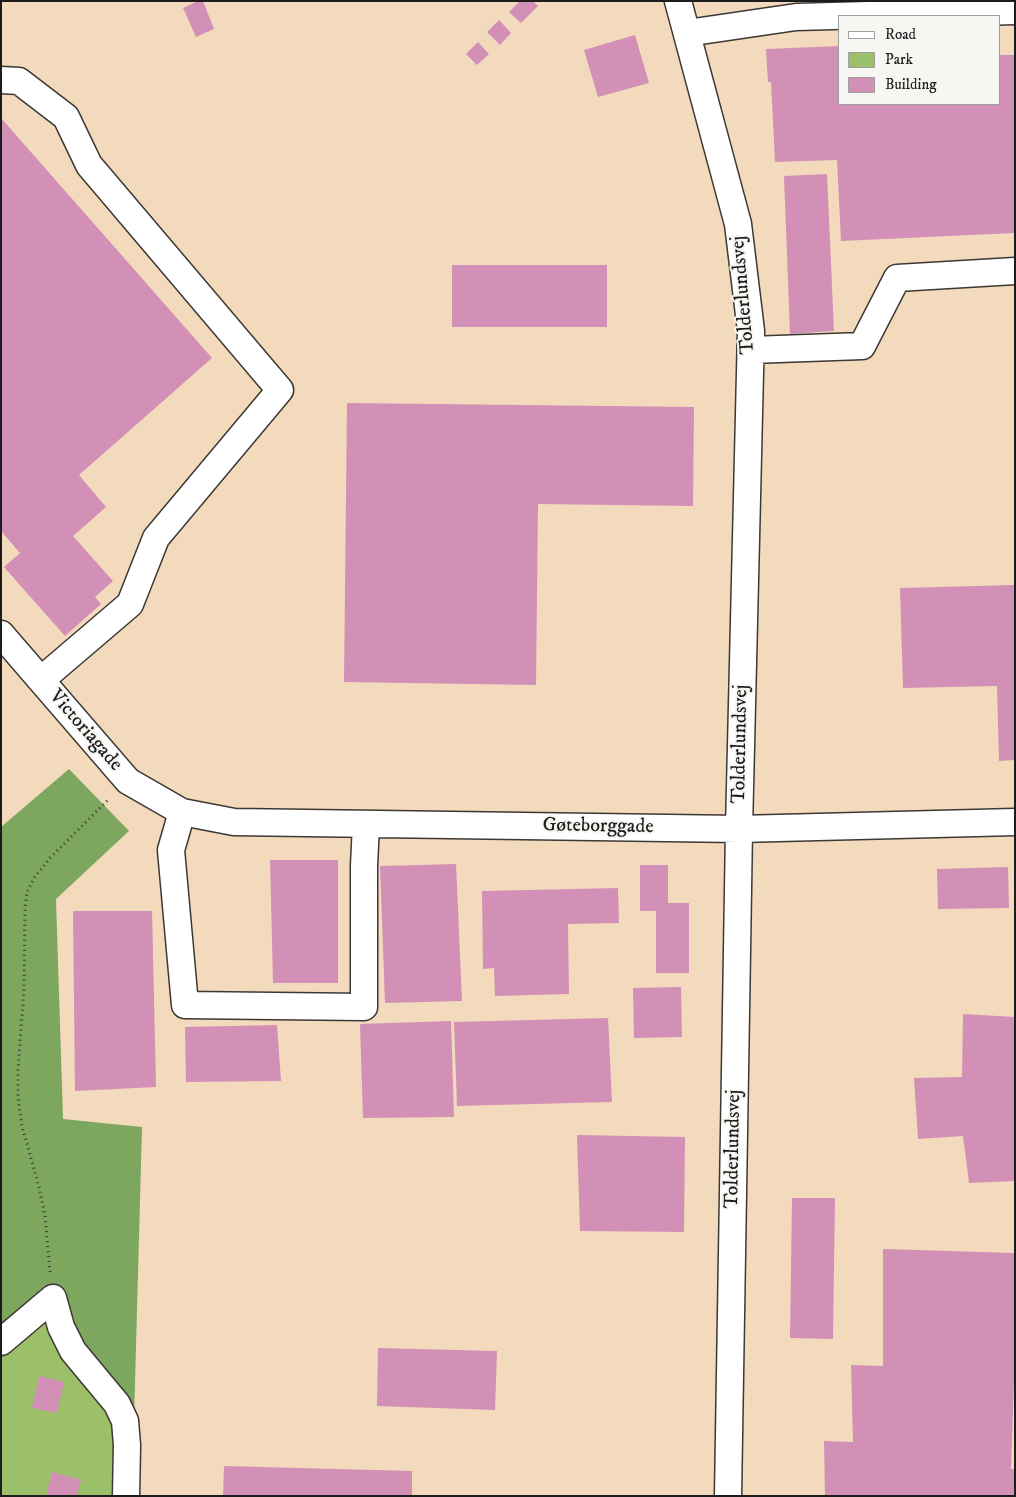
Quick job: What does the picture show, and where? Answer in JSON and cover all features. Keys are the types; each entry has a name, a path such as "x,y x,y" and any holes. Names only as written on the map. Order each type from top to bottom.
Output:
{"street":[{"name":"Tolderlundsvej","path":"678,1 738,224 751,331 739,829 728,1496"},
{"path":"869,15 1015,11"},
{"path":"687,33 796,17 838,16"},
{"path":"1,80 20,81 66,117 89,165 280,390 156,538 130,604 41,680"},
{"path":"751,350 862,346 897,278 1015,270"},
{"name":"Victoriagade","path":"1,634 128,782 182,812"},
{"path":"182,812 171,850 186,1006 364,1008 364,866 366,824"},
{"name":"Gøteborggade","path":"182,812 234,822 739,829 1015,822"},
{"path":"1,1342 53,1298 61,1327 73,1351 117,1404 125,1421 128,1445 126,1496"}],"path":[{"path":"53,1298 45,1215 22,1126 18,1098 18,1070 24,989 24,908 27,892 34,878 50,858 128,782"}],"green space":[{"path":"69,769 129,831 56,899 63,1119 142,1127 134,1420 38,1300 1,1332 1,827"},
{"path":"38,1299 134,1420 133,1496 1,1496 1,1332"}],"building":[{"path":"198,1 203,1 214,29 196,37 183,8"},
{"path":"520,1 533,1 538,6 521,23 509,12"},
{"path":"499,20 511,33 500,45 487,32"},
{"path":"635,35 649,83 598,97 584,50"},
{"path":"478,42 489,54 477,65 466,54"},
{"path":"838,46 838,105 1001,105 1001,55 1015,55 1015,233 841,241 837,160 775,162 771,82 768,82 766,49"},
{"path":"1,118 212,358 79,475 106,507 73,536 113,581 95,597 101,604 65,636 4,567 20,553 1,531"},
{"path":"827,174 834,331 790,334 784,176"},
{"path":"452,265 607,265 607,327 452,327"},
{"path":"347,403 694,407 693,506 538,504 536,685 344,682"},
{"path":"1015,585 1015,760 999,761 997,686 903,688 900,588"},
{"path":"270,860 338,860 338,983 273,983"},
{"path":"456,864 462,1001 385,1003 380,866"},
{"path":"640,865 668,865 668,903 689,903 689,973 656,973 656,911 640,911"},
{"path":"1008,867 1009,908 938,909 937,869"},
{"path":"618,888 619,923 568,924 569,994 495,996 494,968 483,969 482,891"},
{"path":"73,911 152,911 156,1087 75,1091"},
{"path":"681,987 682,1037 634,1038 633,988"},
{"path":"963,1014 1015,1017 1015,1181 969,1183 963,1136 918,1139 914,1078 962,1077"},
{"path":"608,1018 612,1102 457,1106 454,1022"},
{"path":"451,1021 454,1117 363,1118 360,1024"},
{"path":"277,1025 281,1081 186,1082 185,1027"},
{"path":"577,1135 685,1137 684,1232 580,1231"},
{"path":"792,1198 835,1198 833,1339 790,1338"},
{"path":"883,1249 1015,1253 1015,1352 1011,1469 1015,1469 1015,1496 825,1496 824,1441 853,1442 851,1365 883,1366"},
{"path":"378,1348 497,1351 495,1410 377,1406"},
{"path":"39,1376 64,1382 57,1413 32,1408"},
{"path":"224,1466 412,1471 412,1496 223,1496"},
{"path":"52,1472 81,1480 77,1496 46,1496"}]}
